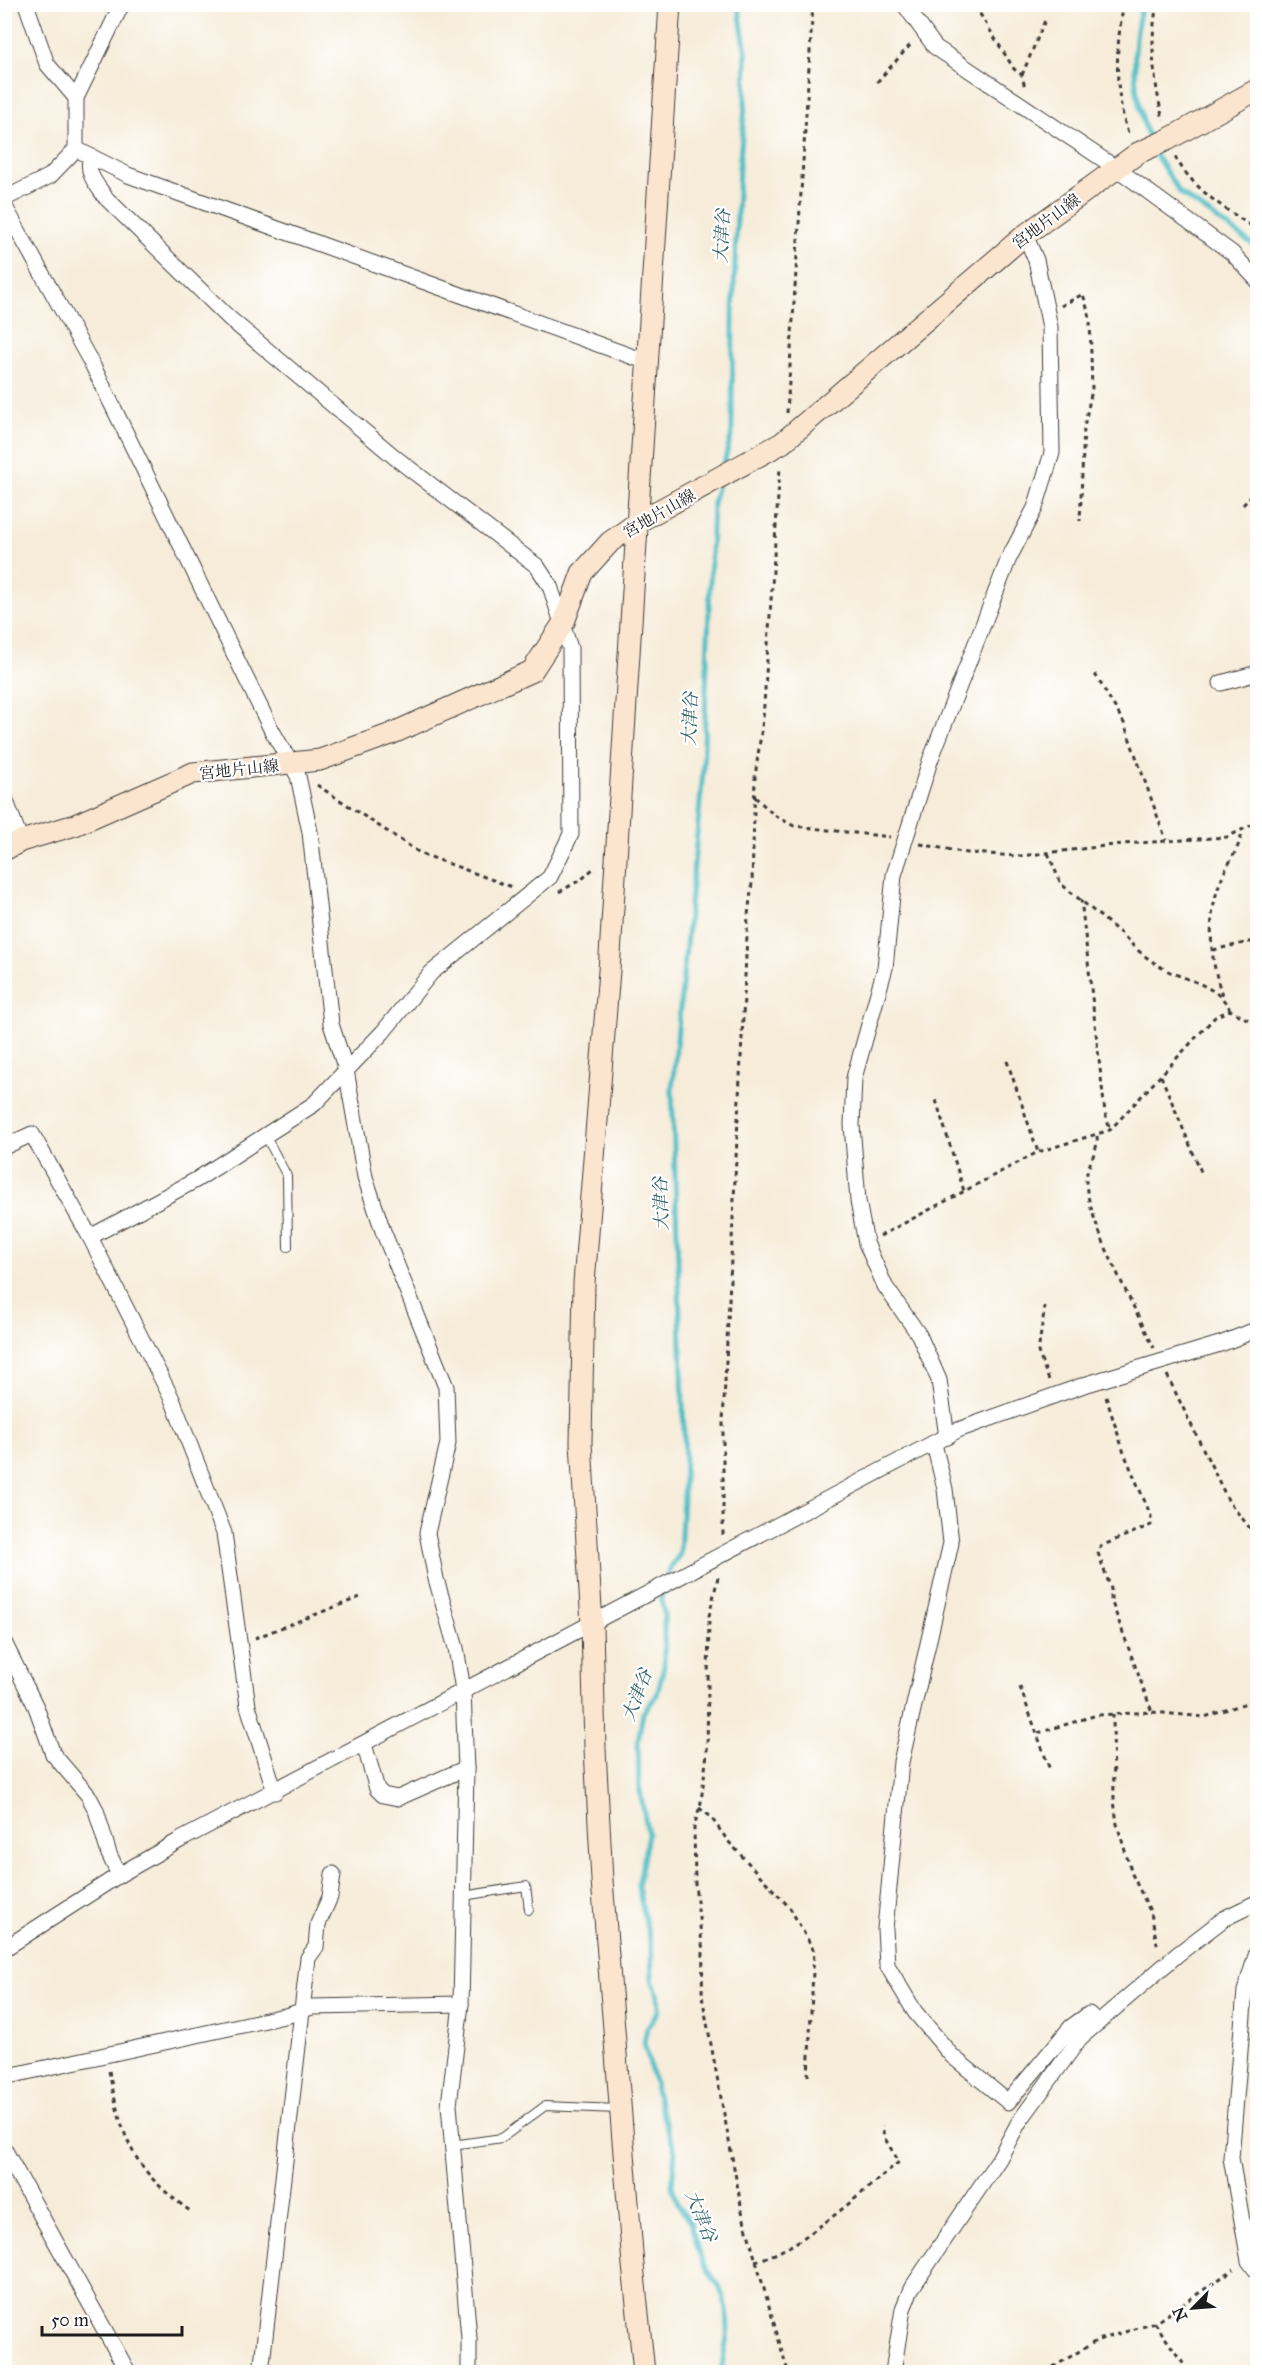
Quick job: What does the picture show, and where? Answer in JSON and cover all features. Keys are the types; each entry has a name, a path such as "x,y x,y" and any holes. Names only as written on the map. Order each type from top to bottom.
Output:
{"street":[{"path":"26,4 47,64 76,98"},
{"path":"4,199 50,176 76,149 76,98 122,4"},
{"path":"644,2373 619,2109 595,1749 596,1621 581,1443 584,1283 618,838 650,363 670,4"},
{"path":"904,4 935,47 1116,168 1232,254 1257,280"},
{"name":"宮地片山線","path":"13,845 75,825 193,773 252,765 295,770 391,734 532,671 564,622 582,573 610,542 638,522 752,462 782,443 1025,235 1137,154 1167,140 1257,89"},
{"path":"76,149 128,175 650,363"},
{"path":"90,1238 196,1180 314,1104 383,1032 431,973 550,877 571,834 570,648 564,622 550,586 537,566 397,459 229,318 106,198 90,175 88,164 91,157"},
{"path":"4,205 93,366 271,729 295,770 310,832 331,1024 346,1070 365,1177 383,1232 446,1387 448,1443 427,1533 436,1579 456,1648 463,1690 466,1768 461,2004 448,2105 469,2338 469,2373"},
{"path":"1025,235 1036,260 1050,327 1052,453 1035,508 1009,558 930,761 894,875 885,968 854,1078 852,1125 858,1201 867,1243 885,1286 920,1335 939,1380 940,1441 951,1543 901,1762 885,1929 887,1965 915,2012 952,2056 1008,2102 1071,2027 1089,2014 1098,2024"},
{"path":"1221,682 1257,673"},
{"path":"4,796 13,845"},
{"path":"4,1147 32,1134 90,1238 172,1399 224,1533 248,1706 275,1792"},
{"path":"4,1949 120,1875 182,1839 958,1430 1257,1329"},
{"path":"4,1642 36,1707 53,1754 88,1796 96,1810 109,1854 120,1875"},
{"path":"364,1744 368,1768 377,1789 383,1795 398,1798 466,1768"},
{"path":"261,2373 300,2010 308,1958 316,1947 318,1924 330,1897 333,1874"},
{"path":"893,2373 901,2318 911,2289 974,2197 1019,2122 1080,2038 1178,1954 1225,1918 1257,1902"},
{"path":"1253,2267 1232,2158 1245,1991 1257,1949"},
{"path":"4,2077 106,2056 312,2007 461,2004"},
{"path":"4,2150 128,2373"}],"lane":[{"path":"265,1135 287,1176 288,1246"},
{"path":"462,1896 526,1886 529,1910"},
{"path":"452,2145 502,2138 544,2106 619,2109"}],"path":[{"path":"788,2373 754,2261 729,2150 717,2068 704,2014 703,1952 695,1884 694,1827 707,1753 709,1616 722,1556 729,1296 755,797 763,719 782,443 786,424 813,4"},
{"path":"1124,4 1117,44 1118,92 1122,114 1137,154"},
{"path":"975,6 1014,69 1022,75"},
{"path":"1026,109 1027,97 1022,75 1046,18"},
{"path":"877,82 923,30"},
{"path":"1047,313 1083,294 1090,318 1092,390 1084,427 1080,521"},
{"path":"1244,505 1257,488"},
{"path":"1095,674 1124,723 1166,841"},
{"path":"295,770 420,853 519,890 553,893 574,885 595,867 606,846 618,838"},
{"path":"755,797 774,815 794,826 906,840 994,857 1227,837 1242,832 1257,822"},
{"path":"1242,832 1214,900 1213,950 1223,996 1230,1010 1257,1025"},
{"path":"1048,853 1061,884 1146,957 1223,996"},
{"path":"1081,899 1105,1113 1110,1130"},
{"path":"1213,950 1257,940"},
{"path":"867,1243 1038,1152 1097,1136 1110,1130 1215,1017 1230,1010"},
{"path":"1007,1061 1038,1152"},
{"path":"1161,1076 1202,1174"},
{"path":"936,1100 964,1191"},
{"path":"1097,1136 1098,1143 1086,1180 1088,1198 1096,1222 1216,1477 1229,1502 1257,1538"},
{"path":"1045,1306 1038,1352 1056,1395"},
{"path":"1101,1380 1124,1453 1151,1516 1151,1525 1101,1545 1098,1553 1111,1589 1112,1600 1152,1712"},
{"path":"239,1644 363,1596"},
{"path":"1020,1687 1050,1770"},
{"path":"1038,1733 1075,1721 1113,1714 1152,1712 1205,1717 1257,1700"},
{"path":"1113,1714 1114,1800 1117,1824 1132,1874 1151,1913 1158,1949 1150,1956"},
{"path":"699,1808 710,1816 728,1841 774,1888 790,1908 814,1951 808,2076"},
{"path":"106,2056 116,2103 129,2147 155,2183 193,2213"},
{"path":"754,2261 776,2254 814,2228 899,2162 884,2138 882,2126"},
{"path":"1045,2373 1098,2340 1155,2323 1253,2267"},
{"path":"1155,2323 1189,2373"}],"waterway":[{"name":"大津谷","path":"723,467 732,433 733,314 739,167 745,108 746,52 738,4"},
{"path":"1142,4 1136,39 1135,74 1140,108 1150,142"},
{"path":"1153,151 1180,193 1258,248"},
{"name":"大津谷","path":"667,1580 670,1568 680,1554 685,1460 672,1090 703,772 713,503 718,485"},
{"name":"大津谷","path":"664,1588 661,1599 664,1614 664,1666 657,1695 643,1713 638,1741 639,1786 648,1834 638,1887 651,1947 652,1980 658,1995 659,2010 647,2028 644,2042 661,2110 675,2151 672,2186 678,2205 690,2222 702,2261 719,2286 727,2308 728,2330 721,2372"}]}
